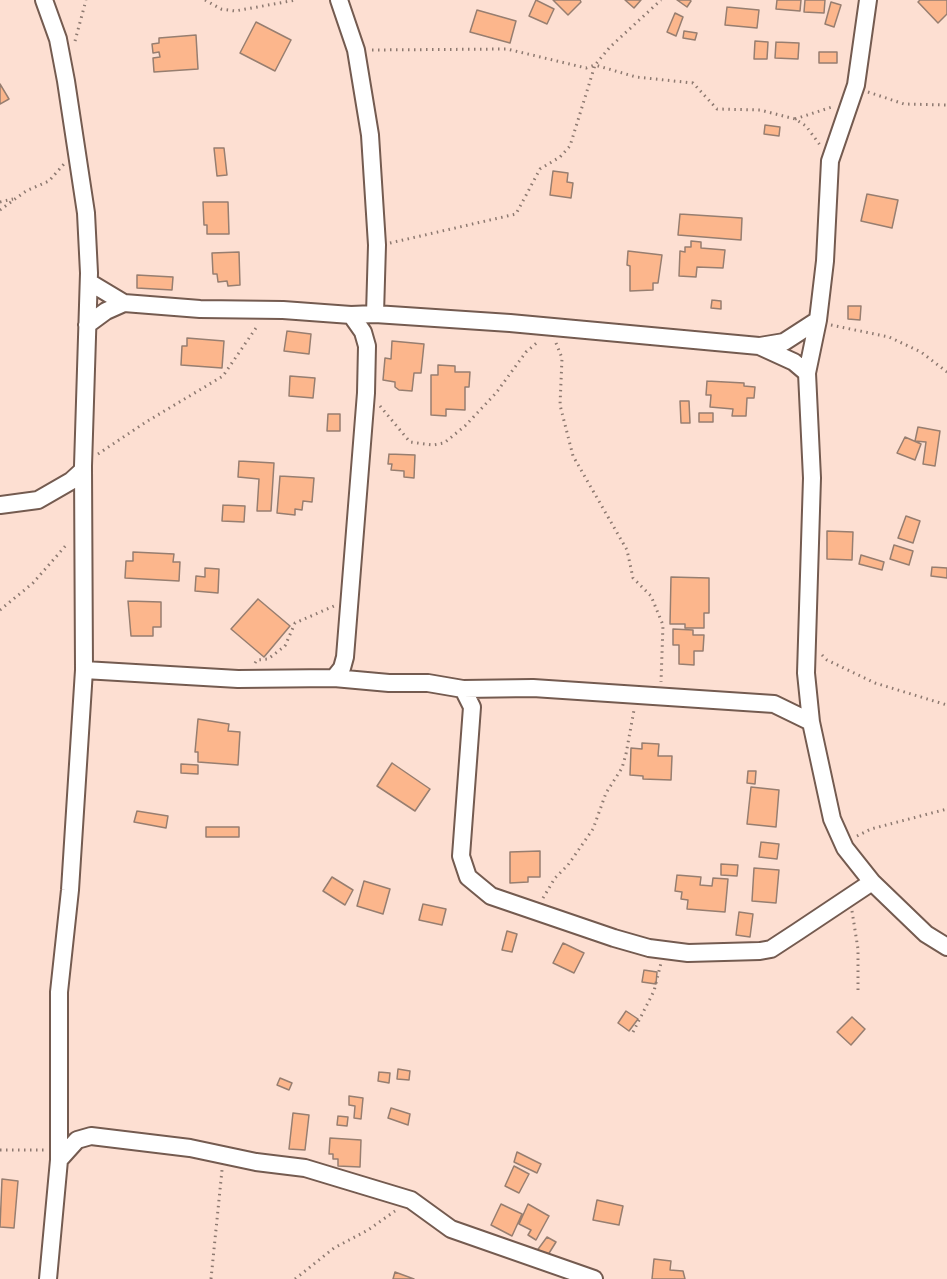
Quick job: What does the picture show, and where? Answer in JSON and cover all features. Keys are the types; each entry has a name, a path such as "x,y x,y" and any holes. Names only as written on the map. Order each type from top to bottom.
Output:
{"street":[{"path":"44,0 58,39 78,150 86,213 89,282 82,526 84,670 70,890 58,992 59,1155 48,1279"},
{"path":"339,0 356,50 370,135 379,315 365,340"},
{"path":"868,0 854,91 831,154 825,261 818,321 807,373 812,478 806,673 811,722 832,819 845,848 872,882 926,934 947,947"},
{"path":"89,282 124,303"},
{"path":"87,325 106,310 124,303 200,309 270,309 379,315 759,346 784,342 818,321"},
{"path":"334,678 342,668 345,657 366,393 365,340 363,332 351,315"},
{"path":"759,346 794,362 807,373"},
{"path":"0,505 38,500 71,481 83,468"},
{"path":"84,670 249,679 334,678 389,683 428,683 463,689 533,688 774,704 811,722"},
{"path":"463,689 472,707 462,837 462,866 468,877 491,896 614,938 687,953 771,949 872,882"},
{"path":"59,1155 77,1140 91,1136 190,1148 256,1162 305,1168 411,1200 451,1229 594,1279"}],"path":[{"path":"205,0 221,9 235,12 296,0"},
{"path":"377,245 516,214 540,169 560,157 570,146 595,65 610,46 661,0"},
{"path":"356,50 507,49 586,68 595,65 636,77 693,83 717,109 760,110 795,119 825,111 854,91 903,104 947,105"},
{"path":"795,119 831,154"},
{"path":"0,202 15,198 49,181 78,150"},
{"path":"0,210 15,198"},
{"path":"83,468 147,422 223,376 246,339 270,309"},
{"path":"818,321 889,337 921,352 947,372"},
{"path":"366,393 377,402 410,442 433,445 444,443 465,426 496,393 534,344 554,331 562,358 560,405 573,456 627,550 633,578 651,596 663,625 659,698"},
{"path":"0,610 33,583 82,526"},
{"path":"249,679 257,660 268,658 285,646 295,623 349,601"},
{"path":"808,640 827,660 850,672 875,683 947,705"},
{"path":"537,913 547,890 593,829 606,793 622,768 636,696"},
{"path":"845,848 855,837 871,829 947,809"},
{"path":"849,898 855,921 858,949 858,993"},
{"path":"633,1032 658,982 662,949"},
{"path":"0,1150 59,1155"},
{"path":"211,1279 223,1155"},
{"path":"295,1279 334,1248 368,1230 411,1200"}],"building":[{"path":"536,0 554,9 547,24 529,16"},
{"path":"553,0 580,0 581,2 568,15"},
{"path":"625,0 641,0 634,8"},
{"path":"677,0 690,0 691,1 687,7"},
{"path":"777,0 801,0 800,11 776,9"},
{"path":"805,0 825,0 824,13 804,12"},
{"path":"920,0 947,0 947,14 938,23 918,2"},
{"path":"831,2 841,5 834,27 825,24"},
{"path":"727,7 759,10 757,28 725,25"},
{"path":"477,10 516,21 510,43 470,32"},
{"path":"675,13 683,17 676,36 667,32"},
{"path":"256,22 291,40 275,71 240,53"},
{"path":"684,31 697,33 695,40 683,38"},
{"path":"196,35 198,69 154,72 153,58 160,57 159,52 153,53 152,44 159,43 159,38"},
{"path":"755,41 768,42 767,59 754,59"},
{"path":"776,42 799,43 798,59 775,58"},
{"path":"819,52 837,52 837,63 819,63"},
{"path":"0,84 9,99 0,104"},
{"path":"765,125 780,127 779,136 764,134"},
{"path":"214,148 224,148 227,175 217,176"},
{"path":"553,171 568,173 567,182 573,183 571,198 550,195"},
{"path":"867,194 898,200 892,228 861,221"},
{"path":"203,202 228,202 229,234 207,234 207,225 204,225"},
{"path":"680,214 742,218 741,240 678,235"},
{"path":"691,241 701,242 701,248 725,250 723,268 697,267 696,277 679,276 680,251 685,252 685,247 691,247"},
{"path":"628,251 662,255 658,283 653,283 653,290 630,291"},
{"path":"239,252 240,285 228,286 227,281 218,282 217,274 213,274 212,253"},
{"path":"137,275 173,277 172,290 137,288"},
{"path":"712,300 721,301 721,309 711,308"},
{"path":"848,306 861,306 860,320 848,319"},
{"path":"287,331 311,334 309,354 284,351"},
{"path":"187,338 224,341 222,368 181,365 182,346 187,346"},
{"path":"392,341 424,344 421,373 414,373 412,391 399,390 395,387 395,382 383,380 385,358 391,359"},
{"path":"438,365 455,366 455,372 470,372 469,387 465,387 465,410 446,409 446,416 431,415 431,375 438,375"},
{"path":"290,376 315,378 313,398 289,396"},
{"path":"707,381 744,383 744,386 755,387 754,398 747,398 746,416 732,416 733,409 710,407 711,395 706,395"},
{"path":"680,401 689,401 690,423 681,423"},
{"path":"699,413 713,413 713,422 699,422"},
{"path":"328,414 340,414 340,431 327,431"},
{"path":"918,427 940,431 935,466 923,464 926,442 915,441"},
{"path":"905,437 921,444 915,460 897,453"},
{"path":"389,454 415,455 414,478 404,477 404,471 391,470 392,464 388,464"},
{"path":"239,461 274,463 271,511 257,511 259,479 238,477"},
{"path":"280,476 314,478 312,502 303,501 302,510 295,509 295,515 277,513"},
{"path":"223,505 245,506 244,522 222,521"},
{"path":"906,516 920,521 913,543 898,538"},
{"path":"827,531 853,532 852,560 827,559"},
{"path":"894,545 913,551 909,565 890,559"},
{"path":"133,552 174,554 173,562 180,562 179,581 125,578 126,561 133,561"},
{"path":"861,555 884,562 882,570 859,564"},
{"path":"932,567 947,568 947,578 931,576"},
{"path":"205,568 219,569 218,593 195,591 196,576 205,577"},
{"path":"671,577 709,578 709,613 704,613 704,628 685,628 685,624 670,624"},
{"path":"258,599 290,626 264,657 231,629"},
{"path":"128,601 161,602 161,627 153,627 153,636 131,636"},
{"path":"673,629 693,630 693,635 704,635 703,651 694,651 694,665 679,664 679,645 673,645"},
{"path":"198,719 229,724 228,731 240,732 238,765 198,762 198,752 195,752"},
{"path":"642,743 659,744 658,756 672,756 671,780 643,779 643,776 630,775 631,748 642,749"},
{"path":"392,763 430,789 415,811 377,786"},
{"path":"181,764 198,765 198,774 181,773"},
{"path":"748,771 756,771 755,784 747,783"},
{"path":"751,787 779,790 776,827 747,824"},
{"path":"137,811 168,816 166,828 134,822"},
{"path":"206,827 239,827 239,837 206,837"},
{"path":"761,842 779,844 777,859 759,857"},
{"path":"540,851 540,877 528,877 528,882 510,883 510,852"},
{"path":"721,864 738,865 737,876 721,875"},
{"path":"754,868 779,870 776,903 752,901"},
{"path":"677,875 701,877 700,885 712,886 713,878 728,879 725,912 687,909 688,900 681,899 682,892 675,891"},
{"path":"332,877 353,890 345,905 323,891"},
{"path":"364,881 390,889 383,914 357,906"},
{"path":"423,904 446,909 442,925 419,920"},
{"path":"739,912 753,914 750,937 736,935"},
{"path":"507,931 517,934 512,952 502,950"},
{"path":"563,943 584,953 574,973 553,963"},
{"path":"644,970 657,972 656,984 642,982"},
{"path":"626,1011 638,1019 629,1031 618,1023"},
{"path":"852,1017 865,1029 851,1045 837,1032"},
{"path":"398,1069 410,1071 409,1080 397,1079"},
{"path":"379,1072 390,1073 389,1083 378,1081"},
{"path":"280,1078 292,1083 289,1090 277,1085"},
{"path":"349,1096 363,1098 361,1119 354,1118 355,1106 349,1105"},
{"path":"391,1108 410,1114 408,1125 388,1118"},
{"path":"293,1113 309,1115 305,1150 289,1149"},
{"path":"338,1116 348,1117 347,1126 337,1125"},
{"path":"330,1138 361,1140 360,1167 338,1166 338,1159 333,1159 333,1154 329,1154"},
{"path":"517,1152 541,1164 537,1173 514,1162"},
{"path":"514,1166 529,1174 519,1193 505,1186"},
{"path":"2,1179 18,1181 14,1228 0,1227"},
{"path":"597,1200 623,1206 619,1225 593,1220"},
{"path":"501,1204 522,1214 512,1236 491,1225"},
{"path":"528,1204 549,1216 536,1240 528,1235 531,1230 519,1224"},
{"path":"547,1237 556,1242 546,1258 536,1252"},
{"path":"654,1259 671,1261 670,1270 683,1271 685,1279 652,1279"},
{"path":"395,1272 414,1279 393,1279"}]}
